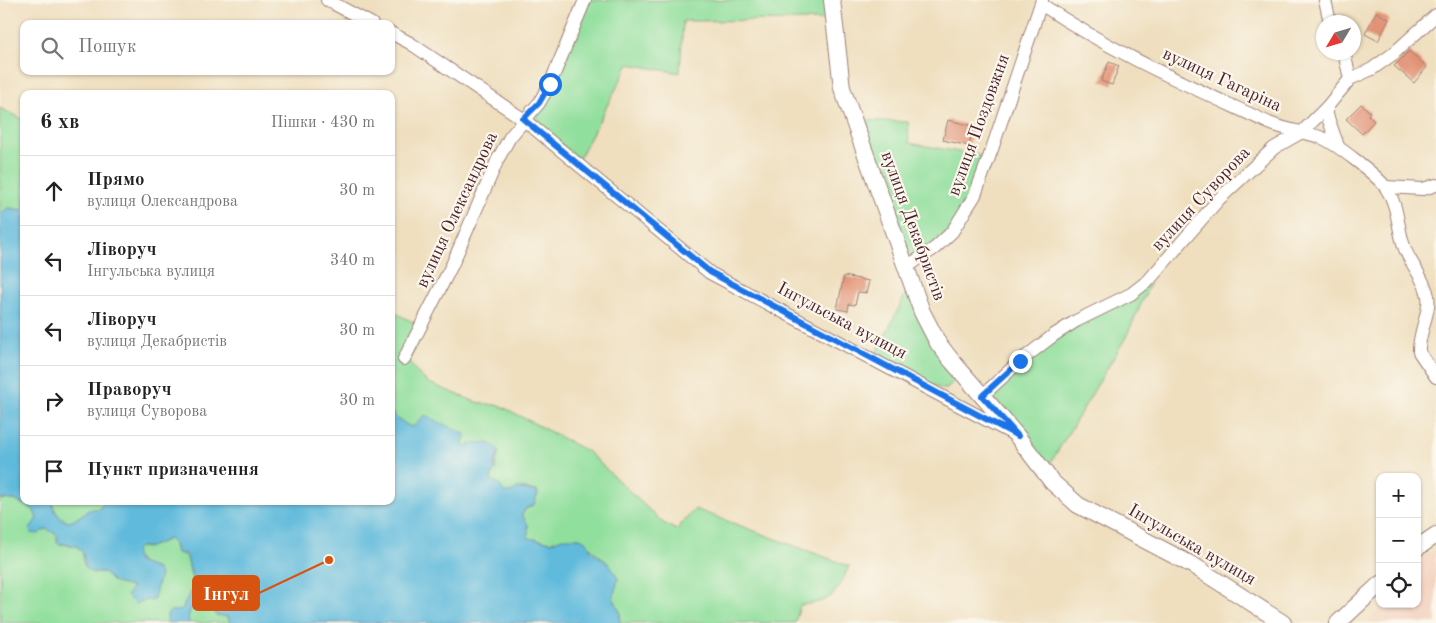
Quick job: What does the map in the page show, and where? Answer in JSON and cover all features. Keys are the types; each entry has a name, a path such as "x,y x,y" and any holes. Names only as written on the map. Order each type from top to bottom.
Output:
{"street":[{"path":"327,0 364,20"},
{"name":"вулиця Олександрова","path":"404,359 452,265 498,159 523,119 539,103 550,84 585,0"},
{"name":"вулиця Декабристів","path":"832,0 842,88 922,312 938,343 1018,436"},
{"path":"1325,0 1328,15"},
{"name":"вулиця Поздовжня","path":"906,268 935,248 952,232 975,194 1041,2"},
{"name":"вулиця Гагаріна","path":"1041,2 1075,28 1148,65 1270,123 1323,138 1338,146 1386,187 1398,217 1405,250 1425,285 1428,306 1421,327 1419,352 1436,377"},
{"name":"вулиця Суворова","path":"982,396 1020,361 1054,335 1076,321 1131,294 1149,280 1219,200 1274,148 1302,132 1328,108 1350,79 1372,69 1393,54 1436,16"},
{"name":"Інгульська вулиця","path":"395,36 410,43 523,119 710,272 1018,436 1052,482 1078,505 1194,566 1283,623"},
{"path":"1346,60 1350,79"},
{"path":"1328,108 1327,115 1338,146"},
{"path":"1386,187 1423,189 1436,185"},
{"path":"1421,545 1436,535"},
{"path":"1338,623 1376,588"}],"shaded area":[{"path":"1436,551 1436,623 1368,623 1381,608 1421,608 1421,560 1426,554"}],"green space":[{"path":"588,0 827,0 829,20 683,21 680,73 629,64 579,159 538,124 536,117"},
{"path":"0,108 20,118 20,209 11,208 0,214"},
{"path":"858,120 908,122 909,143 987,157 972,193 951,230 911,260"},
{"path":"1150,284 1126,337 1047,469 994,400 995,391 1056,337"},
{"path":"909,287 954,374 955,379 947,389 941,389 875,356"},
{"path":"395,313 423,327 409,362 420,376 429,383 476,402 501,406 587,451 662,522 676,530 695,509 849,566 832,596 819,602 800,605 795,623 620,623 620,612 613,597 618,579 611,566 580,538 552,542 527,538 528,525 522,515 524,510 530,507 538,495 537,491 518,488 510,493 505,493 496,482 491,480 499,452 495,447 487,443 465,446 456,434 446,427 419,420 416,425 411,427 395,417"},
{"path":"0,499 14,500 20,503 20,505 33,509 37,518 31,528 31,533 50,530 55,534 59,544 77,546 83,553 83,563 92,573 103,572 112,581 129,585 132,590 128,596 141,602 154,599 157,569 141,564 134,551 139,547 147,548 169,539 174,544 175,551 187,557 194,591 188,596 182,610 167,621 170,623 0,623"},
{"path":"54,505 102,505 100,508 89,510 73,521 68,522 54,508"},
{"path":"213,591 217,595 217,611 228,617 230,623 189,623 188,617 192,607"}],"water":[{"path":"8,208 20,210 20,503 14,500 0,499 0,214"},
{"path":"424,415 465,434 463,443 466,446 479,443 492,444 499,452 494,464 496,470 492,474 491,480 498,483 505,493 510,493 518,488 538,492 534,505 526,508 522,515 528,525 528,538 552,542 562,538 580,538 587,542 591,550 611,566 618,579 613,597 620,612 620,623 230,623 228,617 215,615 217,600 213,592 192,607 189,623 170,623 167,621 167,614 171,611 182,610 189,594 195,589 187,557 185,554 177,553 174,544 169,539 150,547 139,547 135,551 138,562 157,569 160,575 153,601 145,600 135,604 127,596 132,587 115,583 103,572 86,569 83,553 77,546 57,543 58,535 47,529 39,534 31,533 30,529 37,518 33,509 25,505 54,505 57,514 68,522 73,521 89,510 100,508 102,505 395,505 395,417 411,427 416,425"}],"building":[{"path":"1376,12 1389,19 1378,41 1365,34"},
{"path":"1409,51 1427,67 1414,83 1394,66"},
{"path":"1109,62 1119,66 1112,85 1101,81"},
{"path":"1361,104 1370,112 1368,115 1374,121 1362,134 1346,119"},
{"path":"948,120 973,126 969,146 943,140"},
{"path":"844,276 869,281 866,293 858,292 855,305 849,304 848,311 837,309"}],"place":[{"name":"Інгул","path":"329,560"}],"route":[{"path":"550,84 539,103 523,119 710,272 1018,436 982,396 1020,361"}]}
